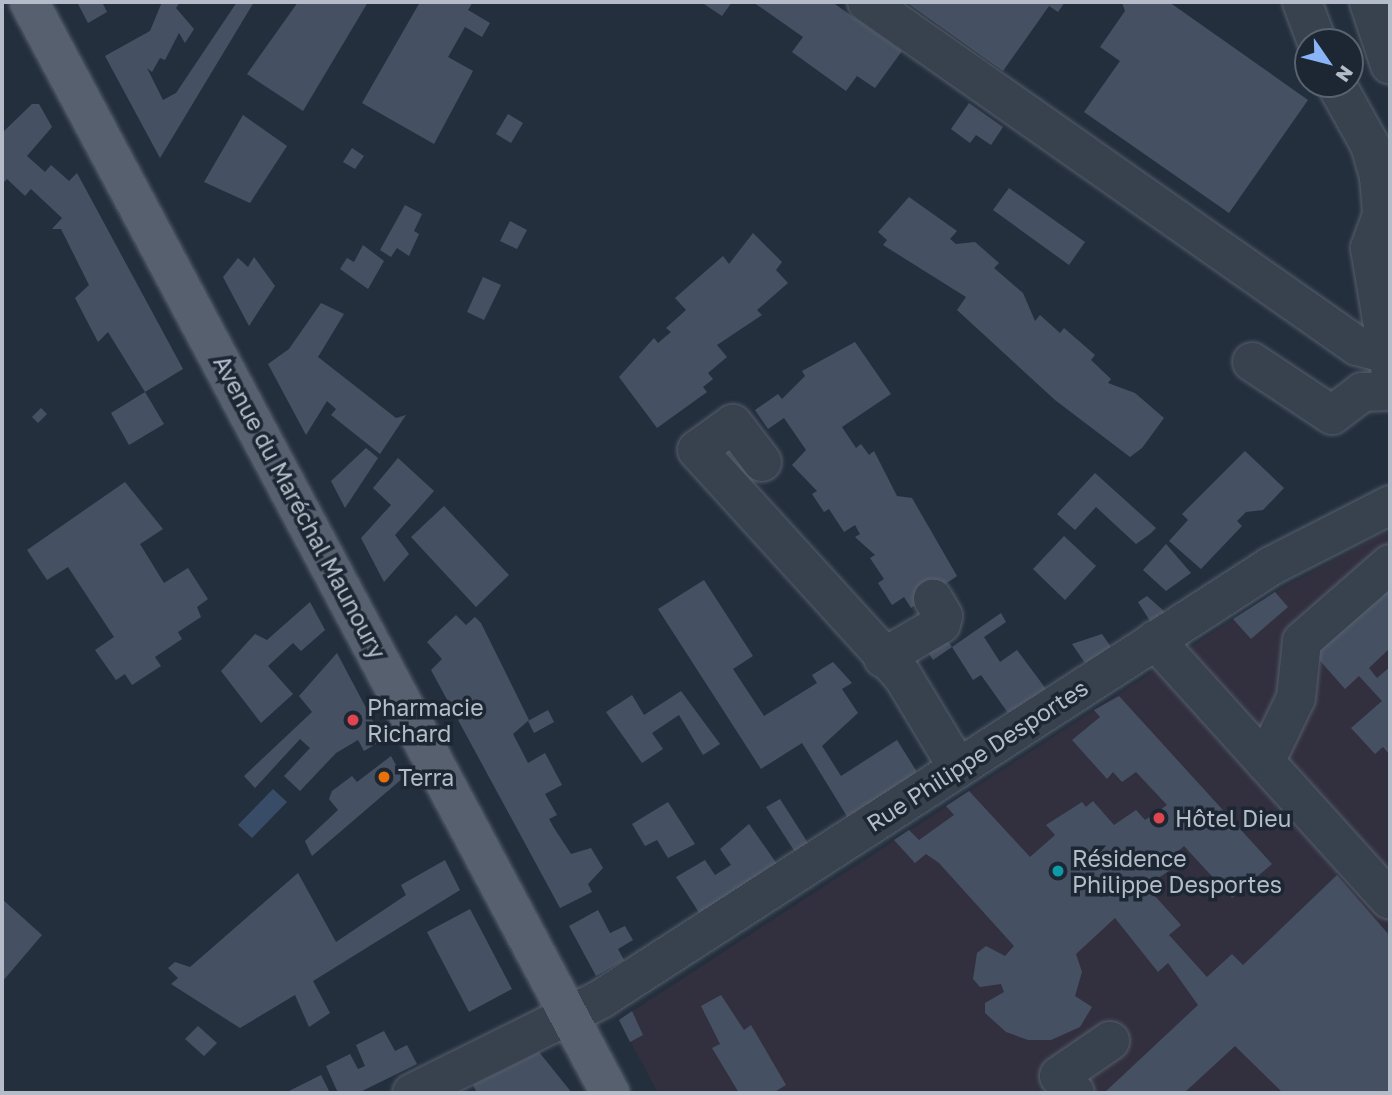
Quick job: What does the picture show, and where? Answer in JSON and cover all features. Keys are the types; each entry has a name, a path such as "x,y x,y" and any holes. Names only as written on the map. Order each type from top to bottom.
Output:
{"main road":[{"name":"Avenue du Maréchal Maunoury","path":"29,2 610,1093"}],"street":[{"path":"867,2 1389,371"},
{"path":"1301,2 1311,28"},
{"path":"1369,2 1390,65"},
{"path":"1344,98 1370,145 1379,177 1382,215 1370,248 1389,371"},
{"path":"1252,362 1332,415 1389,371"},
{"path":"762,462 733,424 696,450 902,676 958,768"},
{"name":"Rue Philippe Desportes","path":"430,1089 569,1014 1271,566 1390,505"},
{"path":"1265,762 1296,698 1302,641 1390,564"},
{"path":"883,658 941,624 943,616 933,599"},
{"path":"1155,640 1390,900"},
{"path":"1075,1093 1059,1076 1110,1041"}],"shaded area":[{"name":"Hôtel Dieu","path":"1390,530 1390,1093 658,1093 619,1020 1275,592"}],"water":[{"path":"273,789 287,802 252,838 238,825"}],"building":[{"path":"77,2 102,2 107,12 88,23"},
{"path":"162,2 180,2 176,8 194,29 185,43 179,33 165,60 160,58 152,72 147,68 163,100 176,93 237,2 254,2 160,158 105,56 150,31"},
{"path":"298,2 368,2 303,111 247,74"},
{"path":"420,2 473,2 468,10 490,23 482,37 465,27 448,57 473,71 434,144 362,103"},
{"path":"701,2 732,2 722,16"},
{"path":"753,2 832,2 902,51 875,88 857,76 846,91 792,52 803,37"},
{"path":"906,2 1065,2 1058,12 1049,6 1003,71"},
{"path":"1122,2 1169,2 1294,90 1294,98 1308,100 1229,213 1084,112 1120,61 1100,47 1125,11"},
{"path":"969,103 1003,127 991,145 976,135 970,143 951,129"},
{"path":"32,104 39,104 52,127 27,156 45,172 51,165 69,181 77,173 183,369 145,392 108,332 98,342 75,298 89,285 61,229 52,229 62,218 31,189 25,196 7,179 2,184 2,133"},
{"path":"508,114 523,123 511,143 496,134"},
{"path":"243,115 287,146 250,203 204,182"},
{"path":"352,148 364,156 355,169 343,162"},
{"path":"1009,188 1085,242 1069,265 993,210"},
{"path":"909,197 957,231 950,239 956,244 975,242 999,263 994,268 1023,293 1035,321 1040,315 1060,333 1064,328 1095,355 1091,360 1111,379 1108,383 1135,393 1164,418 1142,448 1130,457 1055,400 957,310 966,297 883,245 887,240 878,232"},
{"path":"405,205 422,214 414,231 419,234 409,256 397,248 391,257 380,250"},
{"path":"510,221 527,230 517,249 500,241"},
{"path":"753,233 782,262 776,270 788,283 757,310 762,315 717,345 727,357 708,373 713,379 703,387 707,392 657,428 619,377 654,338 658,343 671,332 666,328 686,310 675,298 723,256 729,264"},
{"path":"363,245 384,261 368,289 340,269 347,258 354,262"},
{"path":"254,257 275,286 249,326 223,277 238,258 248,267"},
{"path":"483,277 501,285 484,320 467,312"},
{"path":"321,303 344,314 318,357 396,418 406,415 380,454 331,415 336,409 327,401 306,435 268,364 289,349"},
{"path":"855,342 891,394 842,427 856,448 861,444 869,455 874,451 897,496 912,498 957,576 911,608 904,597 892,605 878,583 884,579 870,558 875,555 855,537 860,534 855,525 844,532 829,509 824,512 812,494 817,491 792,465 806,450 784,418 768,429 755,410 778,394 782,399 805,376 802,371"},
{"path":"145,392 164,424 129,445 111,413"},
{"path":"41,408 47,414 38,423 32,417"},
{"path":"366,448 378,458 345,508 331,481"},
{"path":"1245,451 1284,488 1263,510 1246,512 1237,521 1242,526 1201,569 1169,541 1188,520 1182,514"},
{"path":"398,458 434,491 395,535 409,554 384,582 361,538 391,505 373,488"},
{"path":"1095,473 1156,528 1150,534 1136,544 1096,507 1075,530 1057,514"},
{"path":"125,482 163,529 140,544 164,583 188,568 208,599 197,607 201,617 178,632 182,639 155,657 161,666 132,685 125,674 116,680 95,650 114,637 68,567 47,580 27,550"},
{"path":"444,506 509,575 476,607 411,537"},
{"path":"1064,536 1096,566 1065,600 1033,569"},
{"path":"1166,544 1191,573 1166,591 1143,570"},
{"path":"704,580 753,656 733,669 764,716 817,683 812,675 833,662 852,683 842,689 858,713 822,746 841,776 897,740 917,772 848,818 802,743 761,769 658,609"},
{"path":"1390,588 1390,648 1369,668 1377,678 1390,667 1390,755 1383,747 1375,754 1351,728 1382,701 1359,676 1345,689 1315,655"},
{"path":"1275,592 1288,607 1251,639 1233,619"},
{"path":"1147,596 1165,612 1150,621 1138,602"},
{"path":"310,602 325,630 301,651 293,643 268,666 293,694 261,723 221,671 255,634 267,640"},
{"path":"1001,613 1006,622 984,637 1000,662 1017,650 1046,689 1008,713 981,675 973,680 952,647"},
{"path":"456,615 466,625 475,617 481,623 529,720 513,734 528,763 545,753 562,785 545,794 557,815 549,819 554,828 571,854 591,848 603,868 588,884 592,892 560,908 431,670 442,659 427,642"},
{"path":"942,632 952,647 933,660 923,644"},
{"path":"1102,634 1111,647 1085,663 1072,644"},
{"path":"337,653 383,740 364,751 358,740 336,753 300,791 284,776 310,748 300,739 255,788 244,776 312,712 299,696"},
{"path":"681,691 720,744 703,755 679,715 652,733 663,749 642,763 606,712 632,695 644,715"},
{"path":"1119,696 1272,864 1232,898 1184,846 1169,860 1175,867 1146,886 1181,925 1169,935 1207,977 1232,954 1243,965 1337,875 1390,936 1390,1093 1283,1093 1235,1046 1184,1093 1104,1093 1198,1005 1168,963 1158,972 1115,918 1076,954 1082,972 1075,996 1092,1007 1080,1027 1051,1040 1028,1040 1006,1032 985,1013 985,1003 1004,992 1001,984 980,987 973,979 977,953 986,946 1005,956 1014,946 939,863 926,854 915,863 894,840 909,830 919,840 954,815 946,806 969,791 1030,857 1055,835 1046,825 1082,802 1086,807 1093,801 1114,825 1136,810 1145,820 1167,805 1136,772 1122,782 1113,772 1107,779 1072,740 1100,717 1094,710"},
{"path":"548,710 554,722 534,733 528,721"},
{"path":"391,756 403,778 312,856 305,841 338,810 329,799 332,791 352,776 357,782"},
{"path":"780,799 808,843 795,852 766,807"},
{"path":"668,802 695,844 668,858 657,840 645,846 632,824"},
{"path":"749,824 777,864 700,914 676,877 705,860 715,875 731,865 720,849"},
{"path":"445,860 460,890 313,981 330,1013 309,1027 295,995 240,1028 171,984 178,978 168,968 175,962 190,967 298,873 336,942 406,895 401,885"},
{"path":"2,899 42,935 2,982"},
{"path":"470,909 512,989 469,1012 427,932"},
{"path":"598,910 610,933 625,926 633,940 618,949 624,960 596,976 569,926"},
{"path":"721,995 744,1030 751,1025 786,1085 773,1093 739,1093 712,1048 720,1044 701,1006"},
{"path":"632,1011 643,1035 630,1042 619,1020"},
{"path":"198,1026 217,1043 204,1056 185,1039"},
{"path":"384,1031 395,1051 407,1045 417,1064 358,1093 338,1093 326,1066 350,1054 358,1069 365,1066 356,1045"},
{"path":"539,1052 572,1093 477,1093 473,1085"},
{"path":"321,1075 330,1093 285,1093"}],"place":[{"name":"Pharmacie Richard","path":"353,720"},
{"name":"Terra","path":"384,777"},
{"name":"Hôtel Dieu","path":"1159,818"},
{"name":"Résidence Philippe Desportes","path":"1058,871"}]}
